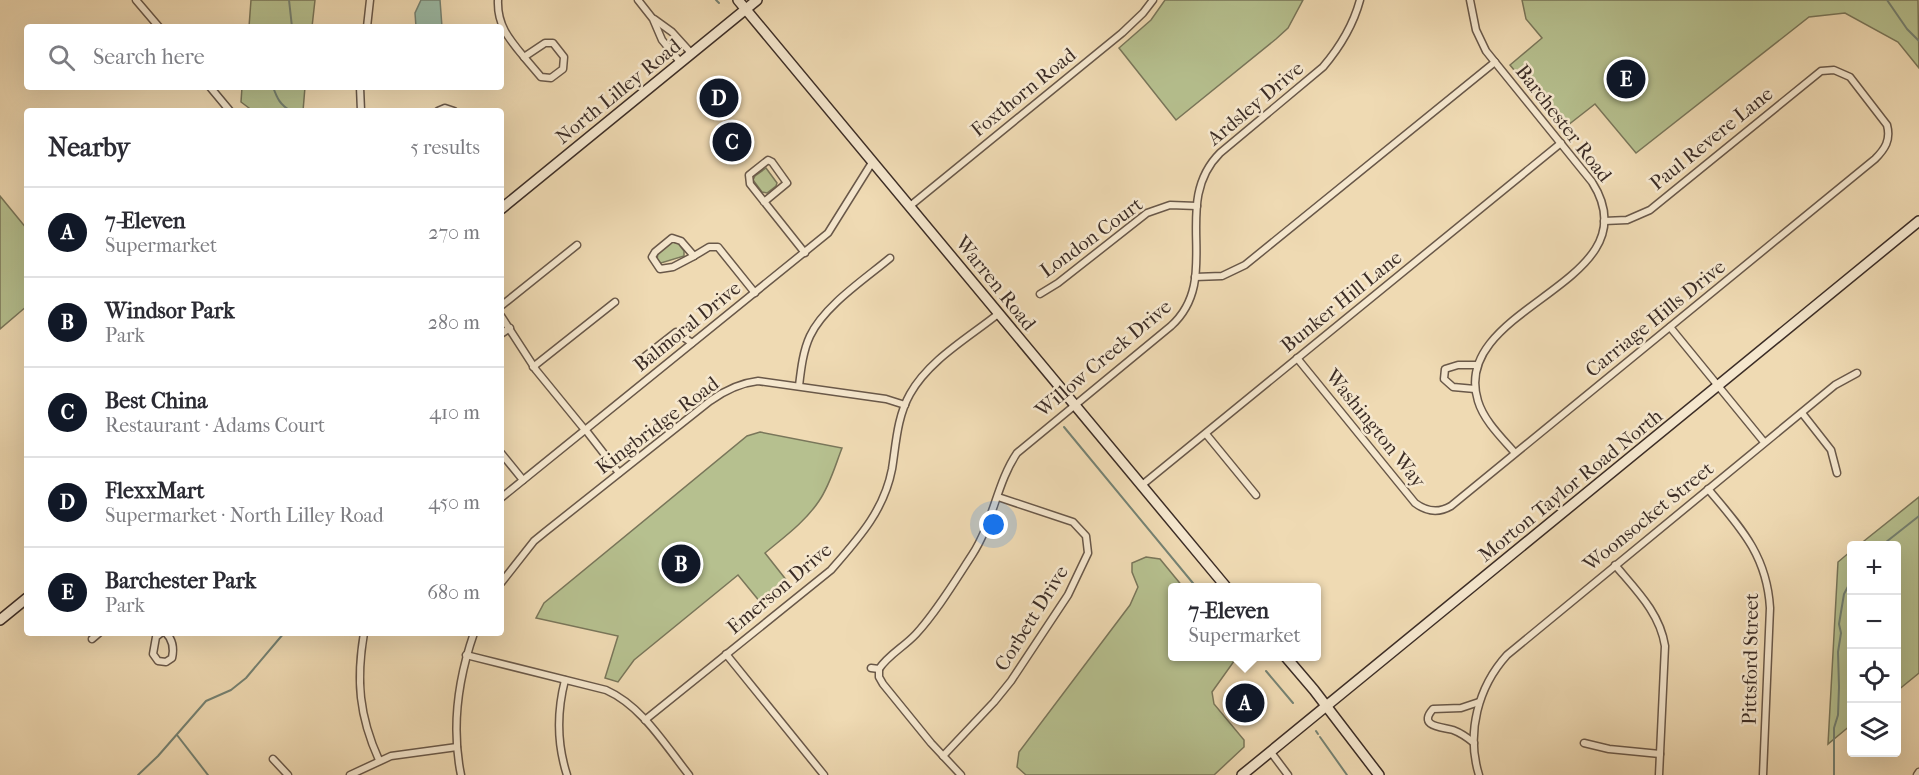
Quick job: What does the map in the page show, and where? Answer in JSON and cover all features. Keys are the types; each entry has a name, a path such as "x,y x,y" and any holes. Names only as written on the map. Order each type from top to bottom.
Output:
{"street":[{"path":"136,0 156,24"},
{"path":"367,24 370,0"},
{"path":"498,0 501,24"},
{"path":"638,0 653,19 662,40 681,63"},
{"name":"Warren Road","path":"738,0 1223,583"},
{"name":"North Lilley Road","path":"504,207 757,0"},
{"name":"Foxthorn Road","path":"910,206 1122,33 1153,0"},
{"name":"Ardsley Drive","path":"1195,277 1197,206 1201,181 1214,159 1323,67 1346,35 1360,0"},
{"name":"Barchester Road","path":"1470,0 1479,37 1494,62 1596,188 1603,206 1604,221"},
{"path":"653,19 672,32 692,54"},
{"path":"504,31 524,57 538,74 544,78 554,76 562,69 565,61 556,46 549,42 539,45 524,57"},
{"path":"1195,277 1221,276 1245,265 1494,62"},
{"name":"Carriage Hills Drive","path":"1433,511 1451,506 1884,150 1888,139 1885,121 1850,77 1834,70"},
{"name":"Paul Revere Lane","path":"1604,221 1627,220 1650,210 1821,71 1834,70"},
{"path":"212,90 228,108"},
{"path":"360,90 361,108"},
{"name":"Bunker Hill Lane","path":"1142,485 1561,143"},
{"path":"764,202 788,183 768,160 749,175 748,179 764,202 805,253"},
{"name":"Balmoral Drive","path":"504,496 586,432 828,233 873,161"},
{"name":"London Court","path":"1040,294 1058,283 1147,213 1170,205 1197,206"},
{"name":"Morton Taylor Road North","path":"1242,775 1919,220"},
{"path":"1515,453 1482,411 1475,389 1477,365 1483,351 1497,335 1588,260 1599,242 1604,221"},
{"path":"694,256 681,241 672,238 652,257 660,270 673,267 694,256 709,247 718,247 755,293"},
{"path":"504,304 577,245"},
{"path":"799,386 806,347 815,326 837,302 890,258"},
{"name":"Willow Creek Drive","path":"879,669 885,660 916,634 980,542 1017,453 1178,320 1191,299 1195,277"},
{"path":"534,367 615,302"},
{"name":"Emerson Drive","path":"645,720 831,570 871,523 887,487 898,425 915,386 930,369 998,314"},
{"path":"504,320 534,367 619,473"},
{"path":"1670,327 1764,442"},
{"path":"504,332 510,328"},
{"path":"639,362 676,332 692,343"},
{"name":"Washington Way","path":"1297,358 1415,503 1424,509 1433,511"},
{"path":"1475,389 1453,387 1444,379 1445,369 1458,365 1477,365"},
{"name":"Woonsocket Street","path":"1479,775 1474,743 1479,702 1491,675 1507,655 1764,442 1835,385 1857,373"},
{"name":"Kingbridge Road","path":"504,580 534,541 710,401 728,390 747,382 758,381 886,399 905,405"},
{"path":"1802,413 1831,450 1837,473"},
{"path":"1206,434 1256,495"},
{"path":"504,457 523,480"},
{"name":"Pittsford Street","path":"1708,489 1753,546 1762,564 1767,584 1770,608 1763,775"},
{"name":"Corbett Drive","path":"943,756 1011,681 1071,590 1088,553 1086,536 1073,522 998,497"},
{"path":"1615,565 1653,611 1663,634 1665,646 1659,775"},
{"path":"0,620 24,600"},
{"path":"92,639 96,636"},
{"path":"157,636 153,654 158,661 166,662 172,658 174,651 168,636"},
{"path":"364,636 360,661 360,696 368,734 379,760"},
{"path":"461,775 457,747 458,699 466,655 473,636"},
{"path":"726,654 824,775"},
{"path":"466,655 616,694 630,704 645,720 689,775"},
{"path":"1289,661 1379,775"},
{"path":"871,668 879,669 879,677 883,684 961,775"},
{"path":"565,680 561,695 559,732 567,775"},
{"path":"1474,743 1459,733 1435,727 1429,722 1429,718 1433,709 1461,708 1479,702"},
{"path":"1584,743 1609,749 1660,754"},
{"path":"350,775 379,760 402,753 457,747"},
{"path":"1270,751 1288,775"},
{"path":"273,759 288,775"}],"shaded area":[{"path":"251,0 315,0 312,24 249,24"},
{"path":"421,0 440,0 442,24 416,24 415,13"},
{"path":"1165,0 1303,0 1288,28 1176,120 1119,48 1151,20"},
{"path":"1522,0 1918,0 1919,68 1898,42 1845,13 1809,17 1636,153 1595,104 1563,129 1510,65 1542,38 1526,19"},
{"path":"242,90 305,90 303,108 249,108 241,102"},
{"path":"766,168 777,183 767,193 762,192 753,180"},
{"path":"0,196 24,225 24,309 0,329"},
{"path":"672,242 678,243 684,251 684,256 661,263 657,260 658,253"},
{"path":"760,432 842,448 819,501 794,529 765,553 791,586 765,608 738,575 634,660 618,682 605,678 618,636 536,618 544,603 747,436"},
{"path":"1919,497 1919,673 1901,688 1901,541 1864,541"},
{"path":"1847,554 1847,728 1828,744 1838,562"},
{"path":"1146,557 1160,559 1180,583 1168,583 1168,661 1234,661 1212,692 1214,704 1244,740 1244,747 1214,775 1026,775 1017,767 1019,752 1130,605 1138,587 1132,572 1132,563"}],"waterway":[{"path":"289,0 292,24"},
{"path":"716,0 719,3"},
{"path":"1887,0 1907,29 1919,41"},
{"path":"274,90 279,101 287,108"},
{"path":"1064,427 1193,583"},
{"path":"1887,541 1919,516"},
{"path":"1834,775 1834,728 1838,715 1838,652 1841,633 1839,624 1847,588"},
{"path":"138,775 158,756 206,701 231,690 246,678 281,636"},
{"path":"1266,671 1293,703"},
{"path":"177,735 208,775"},
{"path":"1320,737 1347,775"}],"place":[{"name":"Barchester Park","path":"1626,79"},
{"name":"FlexxMart","path":"719,98"},
{"name":"Best China","path":"732,142"},
{"name":"Windsor Park","path":"681,564"},
{"name":"7-Eleven","path":"1245,703"}]}
